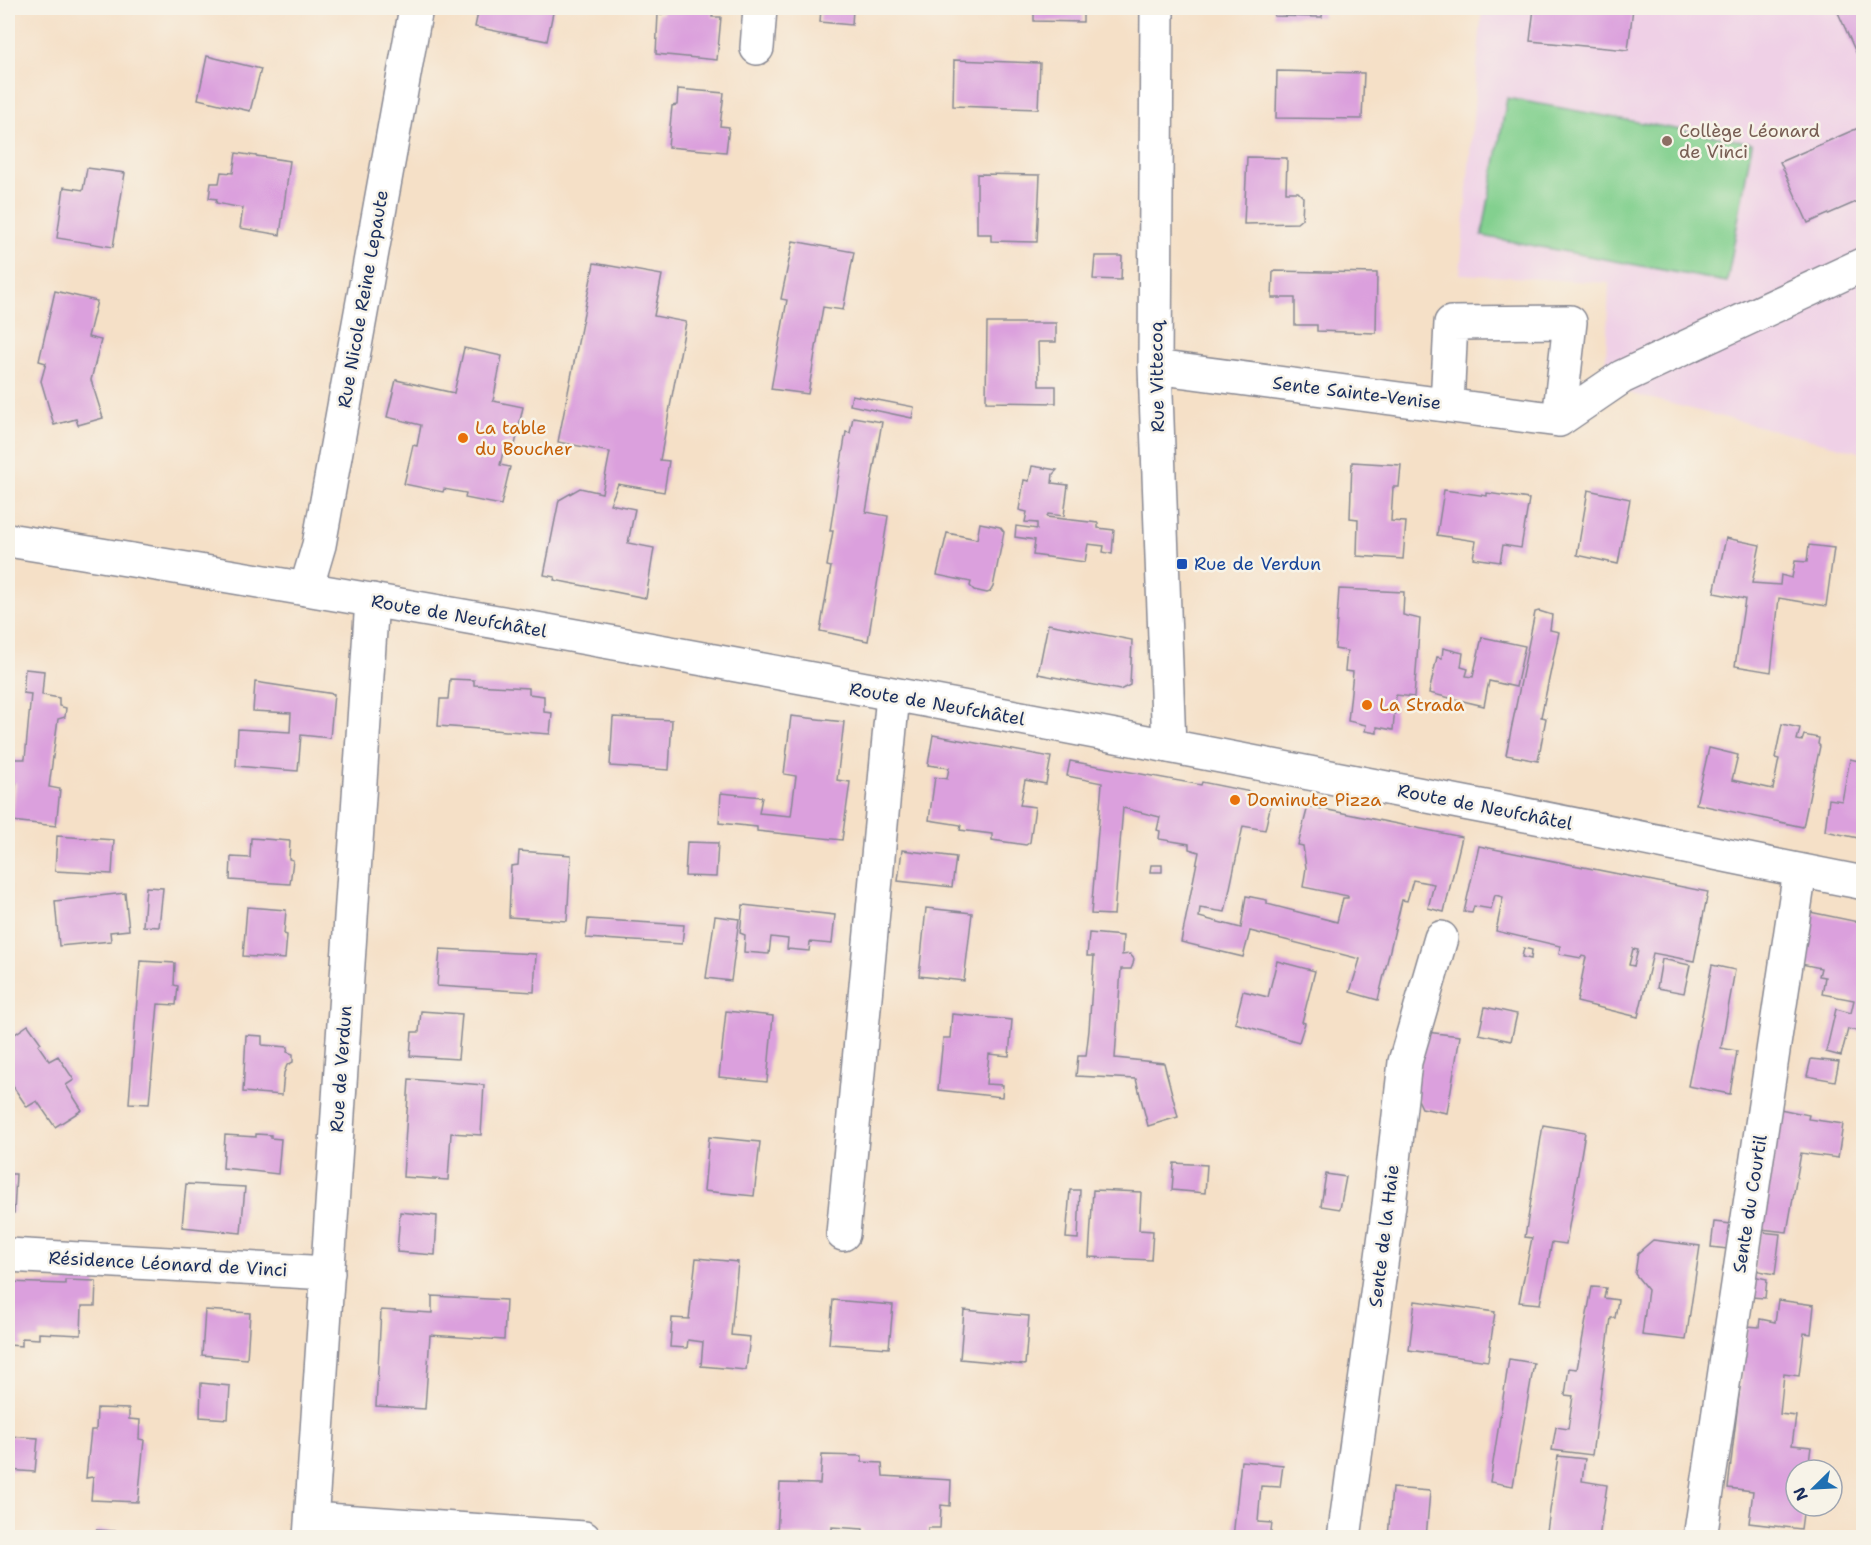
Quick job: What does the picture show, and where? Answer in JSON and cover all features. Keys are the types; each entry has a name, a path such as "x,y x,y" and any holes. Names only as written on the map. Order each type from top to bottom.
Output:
{"street":[{"name":"Rue Nicole Reine Lepaute","path":"306,589 319,545 416,8"},
{"path":"757,48 760,8"},
{"name":"Rue Vittecoq","path":"1157,8 1155,367 1168,746"},
{"path":"1559,420 1622,377 1863,264"},
{"path":"1448,405 1451,323 1570,322 1559,420"},
{"name":"Sente Sainte-Venise","path":"1155,367 1559,420"},
{"name":"Route de Neufchâtel","path":"8,540 256,579 1168,746 1468,803 1863,883"},
{"name":"Rue de Verdun","path":"311,1528 372,600"},
{"path":"843,1234 892,695"},
{"name":"Sente du Courtil","path":"1700,1538 1800,871"},
{"name":"Sente de la Haie","path":"1344,1538 1389,1205 1405,1062 1441,939"},
{"name":"Résidence Léonard de Vinci","path":"8,1255 328,1273"},
{"path":"311,1528 584,1538"}],"shaded area":[{"name":"Collège Léonard de Vinci","path":"1482,8 1863,8 1863,453 1605,387 1609,283 1460,274"}],"green space":[{"path":"1507,98 1752,143 1727,282 1482,236"}],"building":[{"path":"479,8 554,8 547,41 475,27"},
{"path":"663,8 713,8 712,17 721,17 717,60 656,54 658,14 662,14"},
{"path":"821,8 853,8 852,25 820,22"},
{"path":"1034,8 1083,8 1083,22 1034,21"},
{"path":"1274,8 1323,8 1322,17 1274,16"},
{"path":"1534,8 1633,8 1628,50 1530,41"},
{"path":"1836,8 1863,8 1863,68"},
{"path":"207,56 261,69 250,111 198,99"},
{"path":"954,60 1040,63 1038,109 953,106"},
{"path":"1277,71 1364,73 1362,119 1276,118"},
{"path":"678,89 724,93 720,126 729,127 726,152 668,147 672,106 677,105"},
{"path":"1863,126 1863,199 1808,223 1780,162"},
{"path":"236,153 290,161 280,235 240,228 243,208 216,203 217,199 209,198 211,183 219,183 221,172 233,173"},
{"path":"1247,157 1287,158 1286,192 1298,192 1303,197 1302,219 1297,223 1244,224"},
{"path":"87,168 125,173 113,247 57,238 64,187 83,190"},
{"path":"977,174 1040,175 1037,242 991,241 991,234 977,234"},
{"path":"793,241 854,252 843,310 823,307 808,394 771,389 787,300 781,299"},
{"path":"1095,256 1122,256 1121,280 1093,279"},
{"path":"594,263 662,275 654,316 686,322 660,460 669,461 664,492 618,484 610,504 635,509 628,543 654,548 646,598 554,580 555,577 544,575 559,500 580,488 602,493 610,452 558,442"},
{"path":"1273,271 1377,273 1376,333 1317,331 1317,325 1295,325 1295,298 1272,298"},
{"path":"55,291 97,301 88,337 101,340 91,380 103,418 78,425 76,419 54,425 41,381 46,363 39,361"},
{"path":"987,323 1056,323 1056,342 1038,342 1039,386 1056,386 1056,403 986,402"},
{"path":"464,348 502,356 493,401 523,407 515,445 505,443 500,465 510,467 501,505 465,498 466,493 444,489 443,492 404,484 413,445 417,446 421,425 387,417 396,380 454,393"},
{"path":"852,395 914,407 912,418 850,405"},
{"path":"853,417 882,422 866,512 888,516 868,641 820,631 831,567 827,566 833,531 830,531 846,432 850,433"},
{"path":"1352,462 1401,465 1399,487 1393,487 1391,521 1406,522 1403,559 1357,556 1358,519 1350,518"},
{"path":"1032,466 1057,470 1053,474 1052,483 1068,485 1064,516 1048,514 1047,517 1098,523 1098,528 1114,530 1112,554 1103,552 1104,546 1088,544 1085,562 1033,555 1035,540 1015,537 1016,526 1037,529 1037,523 1025,522 1027,512 1019,510 1024,480 1029,481"},
{"path":"1444,490 1529,499 1521,548 1503,545 1500,562 1473,558 1476,541 1437,535"},
{"path":"1588,490 1630,499 1618,564 1577,555"},
{"path":"980,523 1000,527 1004,532 993,587 987,593 974,590 970,586 971,582 937,575 947,533 977,539"},
{"path":"1726,538 1760,545 1752,583 1780,585 1781,575 1792,578 1795,561 1807,562 1809,545 1834,548 1826,606 1779,598 1771,672 1735,666 1745,599 1714,593"},
{"path":"1339,589 1404,592 1403,615 1420,619 1414,697 1396,695 1393,730 1377,727 1377,733 1365,731 1366,725 1348,721 1353,672 1345,671 1347,651 1335,649"},
{"path":"1535,612 1552,615 1550,630 1559,632 1541,717 1546,718 1538,761 1506,755"},
{"path":"1048,624 1132,640 1130,685 1120,690 1038,674"},
{"path":"1482,637 1525,646 1516,687 1489,681 1484,706 1429,693 1437,657 1442,658 1443,648 1463,653 1461,667 1468,669 1466,676 1473,677"},
{"path":"25,669 44,671 42,695 59,698 59,706 66,708 65,717 58,719 49,787 60,789 56,826 12,821 16,783 10,783 12,759 25,759 31,694 23,693"},
{"path":"450,679 474,680 474,685 529,688 529,694 544,696 544,712 552,713 550,734 438,726 440,699 448,699"},
{"path":"255,682 334,694 330,738 301,735 298,771 236,766 238,729 290,732 291,713 253,711"},
{"path":"791,716 844,722 837,780 850,782 842,840 757,831 757,827 719,823 721,793 762,797 759,813 791,816 796,776 784,774"},
{"path":"613,717 672,720 669,770 610,766"},
{"path":"1782,724 1800,728 1797,740 1802,741 1804,735 1819,738 1820,746 1803,827 1696,804 1709,748 1738,755 1732,780 1773,789 1779,759 1775,758"},
{"path":"933,735 1051,757 1046,784 1025,780 1020,805 1035,807 1030,842 1026,845 992,840 992,834 960,830 961,825 929,820 935,777 947,779 949,768 928,765"},
{"path":"1850,759 1863,762 1863,839 1825,831 1829,799 1842,801"},
{"path":"1070,761 1201,785 1202,782 1251,792 1250,795 1272,799 1265,830 1243,826 1225,912 1200,908 1199,917 1241,928 1246,896 1267,900 1267,904 1337,922 1343,898 1348,898 1348,896 1303,887 1306,868 1303,846 1298,845 1308,806 1462,837 1444,912 1428,908 1434,884 1413,880 1407,901 1402,900 1378,1000 1350,992 1360,959 1250,931 1243,957 1181,942 1199,852 1189,849 1189,844 1159,839 1160,831 1157,830 1160,817 1123,808 1114,915 1091,914 1102,783 1067,776"},
{"path":"57,836 114,840 112,874 55,871"},
{"path":"251,838 290,841 289,859 293,860 290,884 230,880 231,857 250,858"},
{"path":"687,842 718,843 716,877 685,876"},
{"path":"1479,846 1708,892 1694,961 1653,953 1638,1017 1577,1002 1586,957 1559,954 1560,946 1496,931 1503,897 1495,895 1491,909 1474,906 1472,913 1464,912","holes":["1633,949 1638,950 1634,966 1629,965"]},
{"path":"902,850 956,857 952,887 898,881"},
{"path":"519,851 571,855 567,921 509,917 511,866 518,865"},
{"path":"1151,865 1162,865 1162,872 1150,872"},
{"path":"146,887 163,888 159,927 143,926"},
{"path":"125,893 129,930 110,932 111,941 59,946 55,901"},
{"path":"743,905 835,915 832,944 810,942 809,951 787,949 788,939 771,937 769,954 744,952 745,935 740,933"},
{"path":"247,907 286,910 285,959 243,956"},
{"path":"926,908 972,913 964,981 919,976"},
{"path":"1810,912 1863,923 1863,1032 1848,1029 1841,1056 1826,1052 1836,1009 1851,1013 1854,1000 1822,994 1825,977 1819,976 1821,968 1801,964"},
{"path":"715,916 739,919 731,981 706,978"},
{"path":"588,919 684,925 682,944 586,938"},
{"path":"1089,933 1123,936 1122,955 1130,954 1134,959 1131,969 1121,969 1115,1058 1164,1063 1178,1117 1148,1126 1136,1079 1076,1076 1078,1056 1086,1056 1089,1030 1094,956 1087,956"},
{"path":"1524,948 1532,950 1531,959 1522,957"},
{"path":"440,949 536,954 534,992 437,986"},
{"path":"1662,959 1690,965 1684,993 1657,988"},
{"path":"140,961 175,963 174,985 178,986 176,1005 158,1004 149,1104 129,1103"},
{"path":"1277,961 1315,971 1299,1042 1235,1023 1243,991 1268,997"},
{"path":"1712,965 1735,970 1721,1048 1737,1051 1730,1094 1688,1086"},
{"path":"1485,1007 1517,1014 1511,1041 1479,1034"},
{"path":"421,1011 462,1014 458,1059 410,1056 412,1032 419,1032"},
{"path":"726,1011 773,1016 767,1082 719,1077"},
{"path":"952,1014 1012,1020 1009,1056 989,1054 986,1084 1003,1085 1002,1097 938,1090 943,1038 950,1038"},
{"path":"28,1025 41,1043 38,1045 49,1061 58,1056 74,1080 66,1085 82,1110 55,1127 37,1101 27,1107 8,1079 8,1039"},
{"path":"1426,1032 1460,1036 1447,1113 1422,1108 1414,1091"},
{"path":"246,1035 262,1036 262,1045 288,1047 287,1052 293,1054 293,1062 287,1065 284,1073 282,1095 243,1092"},
{"path":"1811,1059 1839,1062 1835,1081 1807,1076"},
{"path":"409,1079 484,1085 481,1135 451,1133 448,1180 403,1177"},
{"path":"1780,1109 1809,1115 1808,1119 1843,1124 1838,1158 1801,1153 1787,1232 1761,1229"},
{"path":"1543,1125 1585,1132 1566,1244 1552,1242 1540,1304 1519,1302 1532,1238 1525,1237"},
{"path":"256,1134 271,1135 271,1138 281,1139 278,1174 223,1168 225,1135 256,1137"},
{"path":"709,1137 760,1142 754,1196 704,1191"},
{"path":"1174,1163 1207,1165 1205,1193 1172,1190"},
{"path":"8,1174 16,1174 14,1213 8,1213"},
{"path":"1326,1174 1346,1177 1340,1209 1321,1206"},
{"path":"186,1184 245,1187 241,1233 182,1227"},
{"path":"1070,1190 1080,1190 1078,1239 1066,1238"},
{"path":"1093,1190 1141,1192 1139,1230 1153,1231 1151,1260 1089,1257"},
{"path":"400,1212 437,1216 435,1255 397,1252"},
{"path":"1714,1222 1740,1225 1736,1250 1711,1247"},
{"path":"1761,1232 1780,1234 1775,1274 1754,1270"},
{"path":"1653,1240 1700,1246 1686,1340 1642,1335 1648,1290 1635,1274 1638,1253"},
{"path":"696,1258 738,1262 731,1335 750,1337 746,1370 701,1366 703,1342 688,1340 687,1348 670,1347 672,1318 689,1319"},
{"path":"1753,1276 1767,1279 1765,1298 1751,1297"},
{"path":"65,1280 96,1281 95,1306 82,1306 81,1335 39,1333 39,1339 22,1338 22,1346 8,1345 9,1282 65,1284"},
{"path":"1592,1287 1606,1288 1604,1298 1618,1300 1615,1318 1611,1318 1592,1455 1552,1450 1556,1427 1568,1429 1573,1396 1565,1395 1569,1368 1577,1369"},
{"path":"432,1296 506,1300 504,1340 430,1335 425,1409 376,1406 381,1310 432,1313"},
{"path":"833,1300 893,1305 889,1348 829,1344"},
{"path":"1778,1300 1814,1305 1811,1334 1804,1333 1799,1376 1784,1374 1780,1414 1796,1416 1792,1445 1811,1447 1810,1458 1784,1458 1784,1518 1802,1518 1801,1529 1749,1523 1753,1491 1728,1488 1747,1326 1759,1327 1760,1319 1775,1322"},
{"path":"1415,1301 1495,1312 1488,1361 1409,1350"},
{"path":"205,1310 250,1313 247,1359 202,1355"},
{"path":"964,1310 1029,1316 1025,1365 960,1359"},
{"path":"1509,1359 1534,1363 1513,1486 1490,1482"},
{"path":"201,1383 230,1386 228,1419 200,1417"},
{"path":"97,1408 129,1409 129,1419 140,1420 139,1439 144,1440 138,1502 91,1500 93,1477 86,1478 91,1430 96,1430"},
{"path":"8,1436 38,1438 35,1472 8,1470"},
{"path":"822,1455 862,1456 862,1462 882,1463 883,1476 951,1480 950,1506 941,1505 940,1528 928,1528 928,1538 863,1538 863,1529 832,1527 832,1537 777,1534 780,1483 820,1484"},
{"path":"1558,1456 1585,1459 1582,1481 1607,1485 1599,1538 1546,1538"},
{"path":"1241,1461 1283,1465 1280,1487 1261,1486 1258,1522 1272,1523 1270,1538 1233,1538"},
{"path":"1392,1488 1430,1491 1426,1538 1388,1538"},
{"path":"96,1530 166,1534 166,1538 95,1538"}],"place":[{"name":"Collège Léonard de Vinci","path":"1667,141"},
{"name":"La table du Boucher","path":"463,438"},
{"name":"Rue de Verdun","path":"1182,564"},
{"name":"La Strada","path":"1367,705"},
{"name":"Dominute Pizza","path":"1235,800"}]}
